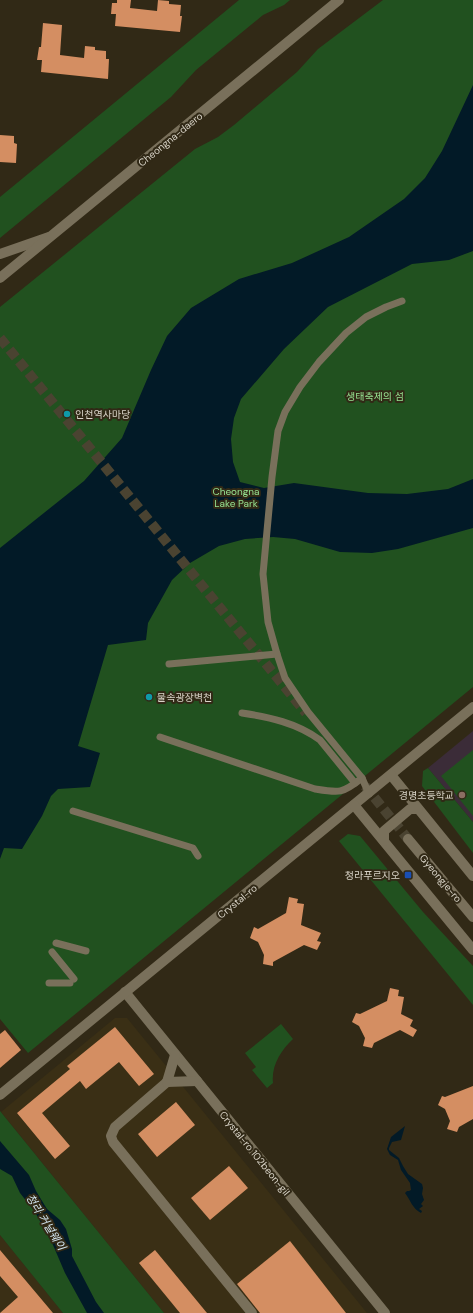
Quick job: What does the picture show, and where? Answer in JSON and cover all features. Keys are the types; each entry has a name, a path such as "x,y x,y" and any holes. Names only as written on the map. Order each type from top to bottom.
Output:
{"street":[{"name":"Cheongna-daero","path":"0,278 338,0"},
{"path":"0,254 50,237"},
{"path":"369,794 362,778 308,712 285,678 268,622 263,574 272,476 278,431 285,412 300,387 319,362 346,333 366,317 402,301"},
{"path":"169,664 277,654"},
{"name":"Crystal-ro","path":"0,1094 473,708"},
{"path":"242,713 283,721 314,736 320,740 355,783"},
{"path":"160,737 315,789 334,792 348,789 362,778"},
{"path":"391,775 473,876"},
{"path":"354,805 473,950"},
{"path":"384,841 384,831 410,809 418,809"},
{"path":"73,811 193,848 198,856"},
{"name":"Gyeongje-ro","path":"408,838 473,917"},
{"path":"56,943 86,952"},
{"path":"49,983 72,981 52,952"},
{"name":"Crystal-ro 102beon-gil","path":"125,992 386,1313"},
{"path":"176,1055 167,1082 115,1126 111,1136 113,1142 252,1313"},
{"path":"167,1082 196,1081"}],"shaded area":[{"name":"경명초등학교","path":"473,731 473,822 428,768"},
{"path":"115,1018 127,1018 367,1313 164,1313 1,1112"},
{"path":"0,1235 63,1313 0,1313"}],"green space":[{"path":"239,0 290,0 284,5 263,15 196,70 171,97 0,238 0,197"},
{"name":"Cheongna Lake Park","path":"383,0 473,0 473,687 28,1053 0,1019 0,307 195,149 218,137 234,125 297,72 318,49"},
{"path":"473,750 473,816 441,776"},
{"path":"428,768 473,822 473,853 422,786 423,771"},
{"path":"348,834 360,836 423,912 473,966 473,1005 339,841"},
{"path":"281,1024 293,1039 281,1053 275,1065 273,1083 267,1088 252,1070 256,1067 245,1053"},
{"path":"0,1111 164,1313 63,1313 0,1235"}],"water":[{"path":"473,85 473,251 449,260 412,264 328,307 284,349 241,399 234,418 231,439 233,462 240,482 264,488 294,483 368,493 407,494 448,489 473,479 473,528 398,549 372,553 340,552 295,539 273,537 245,539 219,546 190,563 172,580 148,623 146,640 108,645 78,746 100,753 90,787 58,789 51,796 42,816 22,849 4,848 0,859 0,548 84,481 122,438 167,336 191,308 239,279 292,263 349,237 404,199 425,178 442,151"},
{"path":"405,1126 401,1140 392,1142 389,1150 399,1158 408,1174 422,1184 422,1194 424,1200 421,1204 423,1206 419,1209 422,1211 421,1213 414,1207 405,1193 411,1190 410,1183 401,1170 398,1160 390,1155 387,1149 391,1137"},
{"name":"청라 커널웨이","path":"0,1141 29,1175 36,1191 47,1209 60,1220 66,1229 72,1249 72,1256 96,1302 104,1313 87,1313 65,1273 53,1245 35,1212 20,1193 12,1176 0,1169"}],"building":[{"path":"117,0 131,0 130,8 157,11 158,0 169,1 169,4 181,5 180,16 182,16 180,32 115,26 116,14 111,14 112,3 117,3"},
{"path":"43,23 62,25 60,55 84,58 85,46 95,47 95,50 106,51 106,59 109,59 108,79 41,72 42,60 37,60 39,47 41,47"},
{"path":"0,135 14,136 14,143 17,144 16,163 0,162"},
{"path":"289,897 298,899 297,903 304,904 301,925 321,933 317,941 321,942 317,950 304,945 273,962 273,966 263,964 264,955 258,942 250,938 254,927 258,929 286,913"},
{"path":"390,988 399,990 398,996 404,997 401,1014 413,1020 410,1026 417,1030 413,1037 400,1030 374,1043 372,1048 363,1046 365,1038 359,1026 352,1022 356,1013 360,1014 387,1001"},
{"path":"115,1027 154,1074 139,1086 119,1062 86,1089 80,1081 42,1113 70,1146 55,1159 17,1113 70,1069 67,1066"},
{"path":"5,1030 21,1050 0,1068 0,1034"},
{"path":"473,1086 473,1119 459,1127 457,1132 447,1129 450,1121 445,1109 438,1105 442,1096 445,1097"},
{"path":"176,1102 195,1125 157,1157 138,1134"},
{"path":"229,1166 248,1188 210,1220 191,1198"},
{"path":"290,1241 346,1313 260,1313 237,1284"},
{"path":"0,1250 53,1313 0,1313 18,1297 0,1276"},
{"path":"155,1250 207,1313 180,1313 139,1263"}],"tunnel":[{"path":"0,338 306,713"},
{"path":"365,786 408,839"}],"place":[{"name":"인천역사마당","path":"67,414"},
{"name":"물속광장벽천","path":"149,697"},
{"name":"경명초등학교","path":"462,795"},
{"name":"청라푸르지오","path":"408,875"}],"park label":[{"name":"생태축제의 섬","path":"375,396"}]}
